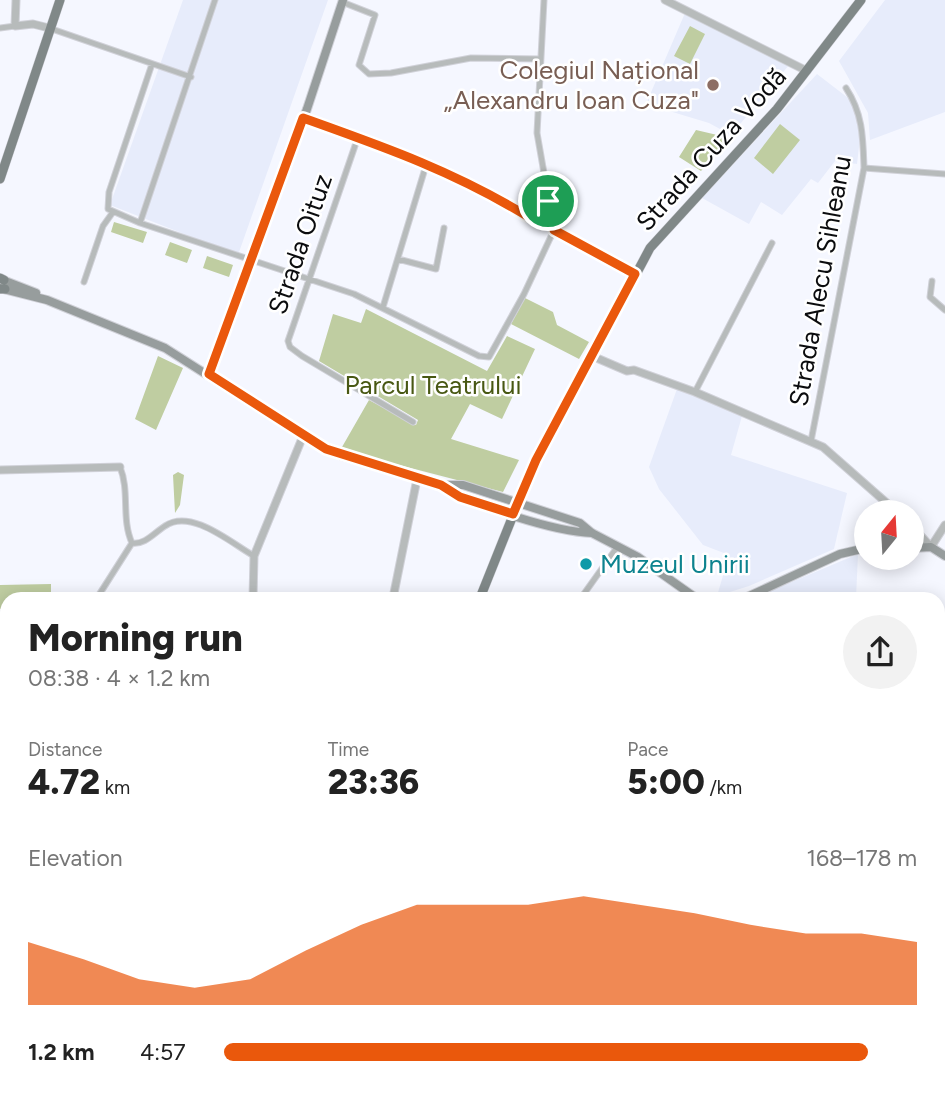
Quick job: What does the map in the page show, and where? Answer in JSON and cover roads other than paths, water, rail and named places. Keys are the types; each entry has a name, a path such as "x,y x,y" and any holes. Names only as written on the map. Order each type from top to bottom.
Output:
{"main road":[{"path":"0,179 60,0"},
{"name":"Strada Cuza Vodă","path":"482,592 536,460 635,274 656,241 742,149 807,71 861,0"},
{"path":"209,374 303,118 342,1"},
{"path":"1,284 165,348 303,436 342,456 441,485 460,497 513,514 577,533 592,533"},
{"path":"441,485 463,485 580,523 687,592"},
{"path":"924,547 931,547 945,556"},
{"path":"759,592 840,554 854,551"}],"street":[{"path":"15,26 16,0"},
{"path":"140,223 215,0"},
{"path":"152,64 109,191 106,204 113,212 354,294 479,356 489,357 524,294 554,230 537,133 544,0"},
{"path":"665,0 807,71"},
{"path":"342,1 375,15 359,65 369,74 391,74 471,58 540,60"},
{"path":"0,28 33,24 49,28 191,77"},
{"name":"Strada Alecu Sihleanu","path":"811,441 864,169 863,128 858,108 846,88"},
{"path":"303,118 427,162 476,185 527,216 635,274"},
{"name":"Strada Oituz","path":"358,138 289,333 290,347 414,422"},
{"path":"383,307 427,162"},
{"path":"864,169 945,174"},
{"path":"527,216 548,201"},
{"path":"84,282 103,226 113,212"},
{"path":"398,259 436,269 444,228"},
{"path":"695,392 772,243"},
{"path":"932,281 930,297 945,310"},
{"path":"592,356 627,371 634,370 695,392 811,441 842,460 884,500"},
{"path":"253,592 254,556 303,436"},
{"path":"0,470 120,467 124,478 127,534 132,544"},
{"path":"394,592 417,478"},
{"path":"132,544 143,543 167,524 189,520 254,556"},
{"path":"924,539 931,547 945,525"},
{"path":"101,592 132,544"},
{"path":"586,592 618,546"}],"place":[{"name":"Colegiul Național „Alexandru Ioan Cuza\"","path":"713,85"},
{"name":"Muzeul Unirii","path":"586,564"}],"park label":[{"name":"Parcul Teatrului","path":"433,385"}]}
